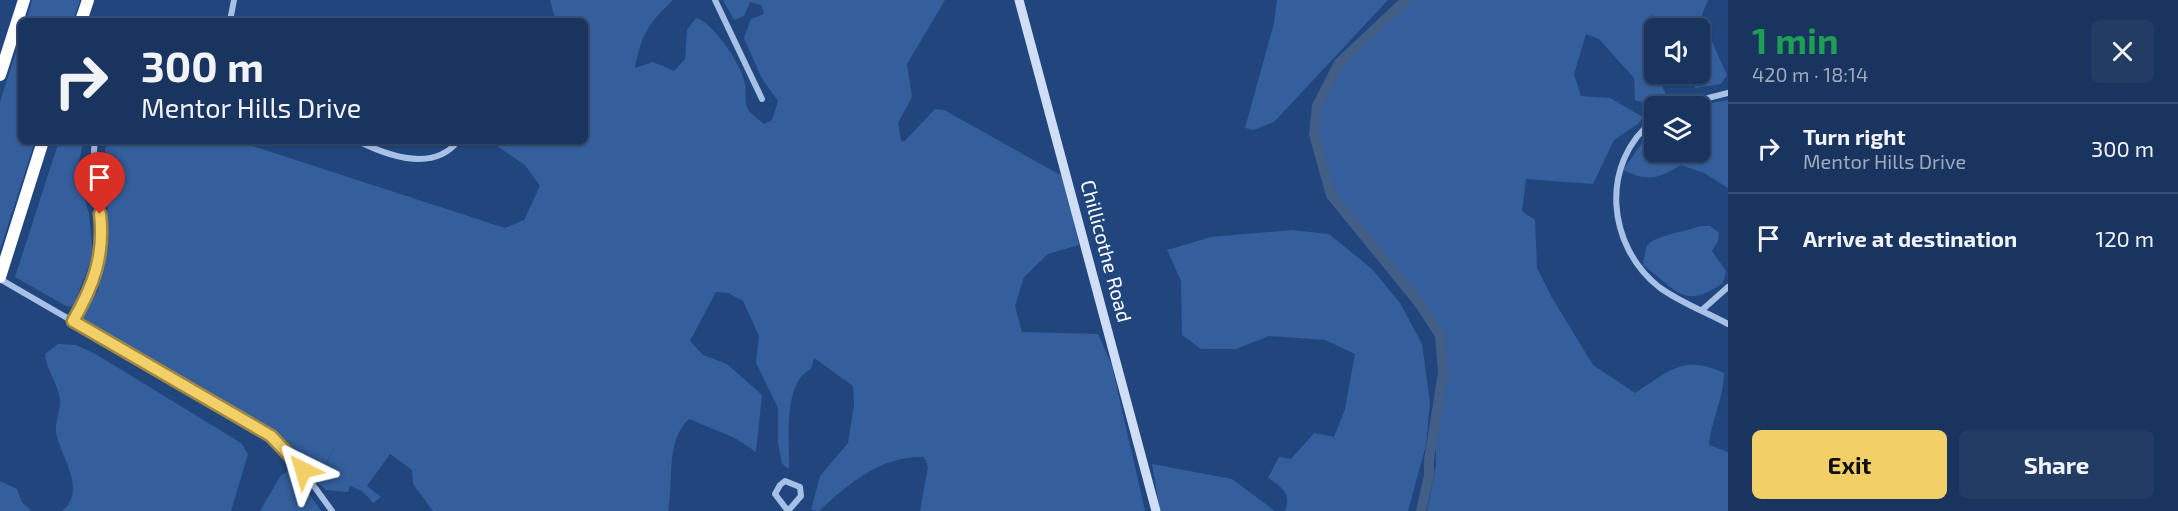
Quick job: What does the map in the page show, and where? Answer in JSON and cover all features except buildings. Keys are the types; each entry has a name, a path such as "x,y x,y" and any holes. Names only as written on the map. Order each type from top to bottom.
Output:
{"highway":[{"path":"18,18 24,0"},
{"path":"82,18 88,0"},
{"path":"0,75 18,19"},
{"path":"0,278 42,144"}],"main road":[{"name":"Chillicothe Road","path":"1020,0 1156,511"}],"street":[{"path":"231,18 234,0"},
{"path":"715,0 762,99"},
{"path":"1710,98 1728,93"},
{"path":"1644,131 1637,138 1620,172 1616,193 1620,231 1639,267 1661,288 1728,324"},
{"path":"73,321 92,287 100,258 101,221 94,170 95,144"},
{"path":"368,144 421,160 441,156 455,144"},
{"path":"0,278 271,436 292,456 332,511"},
{"path":"1702,310 1728,287"},
{"path":"785,481 800,488 801,496 788,511 775,494 785,481"}],"shaded area":[{"path":"32,0 80,0 74,18 27,18"},
{"path":"550,0 673,0 647,30 635,68 653,62 674,71 685,59 687,30 696,18 703,21 733,56 743,76 747,107 764,124 772,120 778,101 761,77 744,38 751,19 764,14 761,5 750,2 744,16 734,20 723,0 945,0 907,64 912,97 898,123 901,140 904,142 935,109 944,110 1064,177 1079,245 1048,254 1024,277 1015,306 1022,332 1098,334 1112,366 1145,511 920,511 928,467 924,457 894,461 880,466 854,482 819,511 811,510 820,476 848,443 854,405 853,386 814,358 811,369 802,376 795,387 789,414 789,469 782,464 778,443 778,408 756,363 759,336 743,301 728,293 716,292 690,341 703,355 727,364 762,395 756,452 735,438 689,419 681,428 673,450 668,511 433,511 413,484 412,470 390,454 367,486 381,497 373,503 363,492 354,487 350,486 348,492 326,490 317,482 335,446 321,472 313,462 303,464 299,455 275,433 81,317 98,290 106,249 108,195 105,149 108,144 246,144 505,228 524,220 540,186 525,165 494,144 588,144 588,18 555,18"},
{"path":"1277,0 1388,0 1274,122 1254,130 1245,128 1274,23"},
{"path":"1406,0 1708,0 1701,18 1659,18 1652,15 1651,18 1644,18 1644,84 1661,84 1666,95 1644,96 1644,103 1635,100 1634,78 1599,39 1586,34 1574,74 1581,96 1610,98 1643,117 1639,123 1614,140 1593,184 1526,179 1522,211 1535,220 1537,268 1551,296 1593,365 1635,393 1667,372 1687,365 1697,365 1724,373 1709,445 1728,452 1728,511 1427,511 1436,465 1436,420 1443,373 1440,335 1419,303 1331,195 1314,134 1317,106 1339,63"},
{"path":"1710,37 1727,75 1721,84 1696,88 1691,84 1710,84"},
{"path":"18,45 18,144 34,144 0,250 0,102"},
{"path":"1728,100 1728,188 1704,173 1681,165 1653,177 1639,176 1623,170 1644,140 1644,162 1710,162 1710,103"},
{"path":"58,144 82,144 77,173 89,214 93,255 73,307 66,306 15,277"},
{"path":"1701,226 1710,226 1719,233 1718,241 1712,251 1726,271 1723,283 1698,295 1680,294 1643,265 1647,246 1657,239"},
{"path":"1292,230 1329,234 1372,269 1400,303 1422,344 1430,402 1426,445 1408,511 1285,511 1286,495 1268,478 1279,457 1291,459 1314,433 1334,437 1345,409 1355,354 1325,340 1269,336 1236,349 1201,349 1182,335 1181,281 1167,250 1211,237"},
{"path":"58,344 76,345 94,353 241,443 248,454 231,511 62,511 69,503 73,493 73,483 56,432 60,399 47,366 45,354"},
{"path":"1152,464 1232,479 1275,511 1160,511"},
{"path":"292,469 321,511 260,511 281,475"},
{"path":"0,481 17,489 22,502 31,511 0,511"}],"waterway":[{"path":"1406,0 1339,63 1317,106 1314,134 1331,195 1419,303 1440,335 1443,373 1429,460 1429,475 1421,511"}],"route":[{"path":"100,214 102,238 98,269 88,296 73,321 271,436 283,446 303,470"}]}
